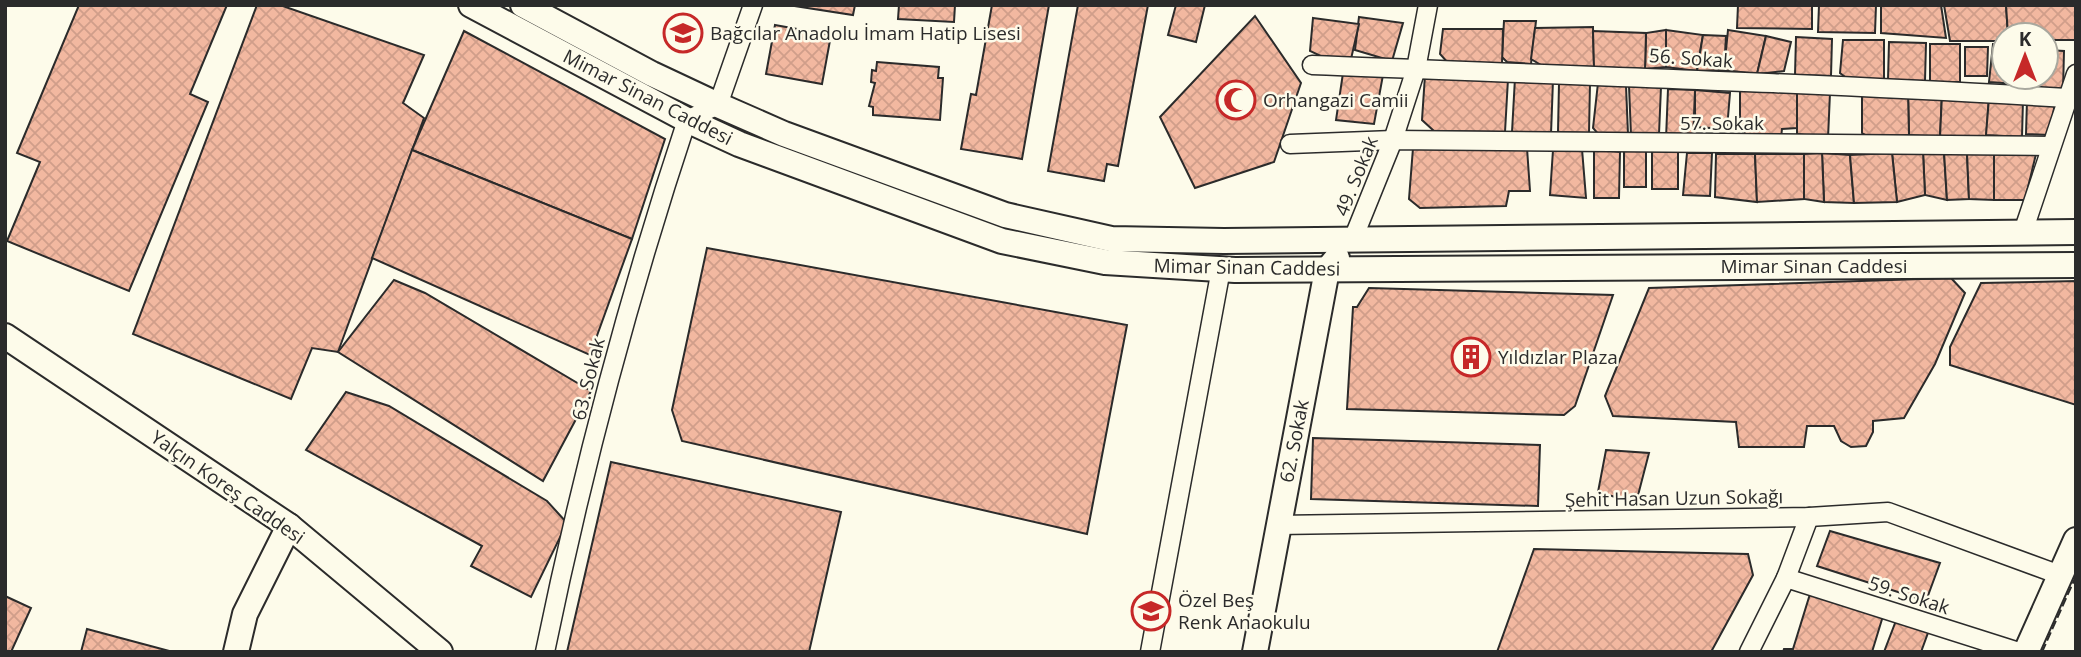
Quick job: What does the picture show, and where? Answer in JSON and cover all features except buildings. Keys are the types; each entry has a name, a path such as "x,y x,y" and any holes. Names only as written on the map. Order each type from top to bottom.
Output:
{"main road":[{"name":"Mimar Sinan Caddesi","path":"471,5 687,120 739,144 1002,242 1105,262 1221,269 1327,270 2076,265"},
{"name":"Mimar Sinan Caddesi","path":"523,5 652,74 784,134 1005,215 1111,239 1224,242 2076,232"},
{"name":"62. Sokak","path":"1255,652 1327,270 1353,239"},
{"name":"Yalçın Koreş Caddesi","path":"5,336 289,526 440,652"},
{"path":"236,652 245,614 289,526"},
{"path":"2026,652 2076,540"}],"street":[{"path":"687,120 718,106 753,5"},
{"name":"49. Sokak","path":"1353,239 1394,140 1416,69 1428,5"},
{"name":"56. Sokak","path":"1312,65 1641,76 1713,82 2067,98"},
{"path":"2023,232 2076,74"},
{"name":"63. Sokak","path":"545,652 617,348 654,218 687,120"},
{"name":"57. Sokak","path":"1290,144 1394,140 2050,146"},
{"path":"1150,652 1221,269"},
{"name":"Şehit Hasan Uzun Sokağı","path":"1278,524 1809,517 1888,512 2060,575"},
{"path":"1749,652 1786,578 1809,517"},
{"name":"59. Sokak","path":"1786,578 2019,652"}],"fence":[{"path":"2042,652 2076,576"}],"place":[{"name":"Bağcılar Anadolu İmam Hatip Lisesi","path":"683,33"},
{"name":"Orhangazi Camii","path":"1236,100"},
{"name":"Yıldızlar Plaza","path":"1471,357"},
{"name":"Özel Beş Renk Anaokulu","path":"1151,611"}]}
